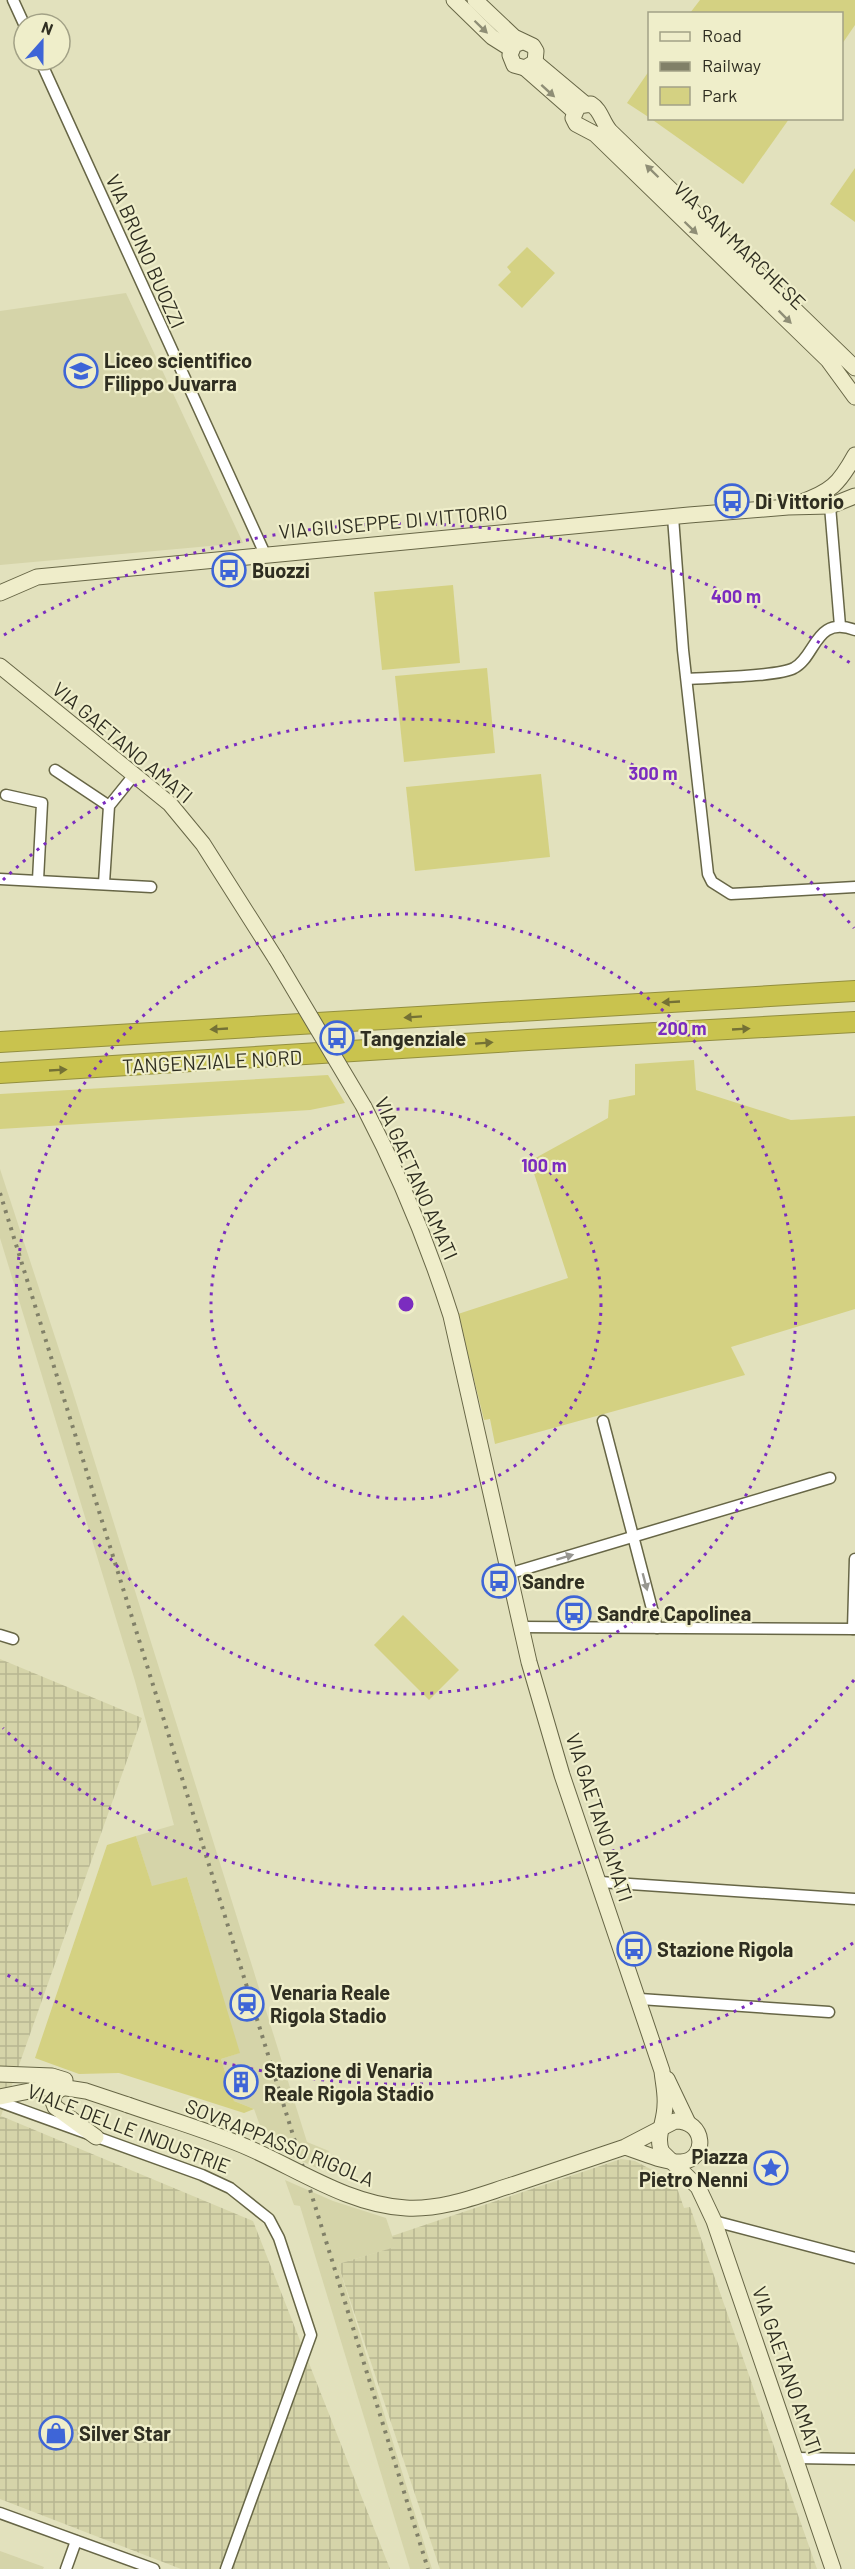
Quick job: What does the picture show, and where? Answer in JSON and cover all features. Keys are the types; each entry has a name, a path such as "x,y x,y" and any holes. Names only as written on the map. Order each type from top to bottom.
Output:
{"highway":[{"name":"TANGENZIALE NORD","path":"0,1042 855,991"},
{"name":"TANGENZIALE NORD","path":"0,1073 855,1022"}],"street":[{"path":"454,0 492,38 517,45 533,46 536,51 530,65"},
{"path":"476,0 517,45"},
{"path":"517,45 510,55 514,65 530,65 579,107"},
{"name":"VIA BRUNO BUOZZI","path":"45,72 265,554"},
{"path":"591,104 597,108 600,118 598,124 588,130 576,124 573,118 579,107 591,104"},
{"name":"VIA SAN MARCHESE","path":"600,118 855,368"},
{"name":"VIA SAN MARCHESE","path":"588,130 595,134 784,316 828,360 855,397"},
{"name":"VIA GIUSEPPE DI VITTORIO","path":"788,507 832,489 843,476 855,455"},
{"name":"VIA GIUSEPPE DI VITTORIO","path":"2,594 37,577 673,517 788,507 830,506 855,496"},
{"path":"830,506 840,626"},
{"path":"673,517 687,679 708,874 712,882 731,894 855,887"},
{"path":"687,679 772,673 794,668 804,659 816,639 827,631 840,626 855,630"},
{"name":"VIA GAETANO AMATI","path":"2,670 170,804 189,825 276,959 364,1107 400,1180 451,1316 520,1627 562,1775 662,2071 688,2123"},
{"path":"55,770 109,806"},
{"path":"104,883 109,806 134,775"},
{"path":"6,795 42,803 38,880"},
{"path":"0,879 151,887"},
{"path":"603,1421 657,1628"},
{"path":"508,1574 830,1478"},
{"path":"520,1627 854,1629 855,1559"},
{"path":"0,1635 13,1639"},
{"path":"600,1882 855,1899"},
{"path":"639,2000 829,2012"},
{"name":"VIA GAETANO AMATI","path":"662,2071 666,2100 663,2128"},
{"name":"VIALE DELLE INDUSTRIE","path":"0,2074 52,2076 72,2082 86,2091"},
{"name":"VIALE DELLE INDUSTRIE","path":"0,2097 45,2087 65,2087 86,2091 128,2105"},
{"path":"65,2087 55,2092 53,2097 55,2107 96,2136"},
{"name":"VIALE DELLE INDUSTRIE","path":"0,2102 230,2188 269,2219 279,2238 311,2335 226,2569"},
{"name":"SOVRAPPASSO RIGOLA","path":"128,2105 246,2147 347,2194 377,2204 405,2208 437,2207 458,2202 626,2147"},
{"path":"626,2147 675,2121 688,2123 694,2127 700,2140 695,2154 685,2161 670,2160 659,2146 658,2140 663,2128"},
{"name":"VIA GAETANO AMATI","path":"626,2147 670,2160 698,2187"},
{"name":"VIA GAETANO AMATI","path":"695,2154 698,2187 714,2221 833,2569"},
{"path":"714,2221 855,2258"},
{"path":"796,2458 855,2459"},
{"path":"0,2514 154,2569"},
{"path":"66,2569 76,2541"}],"shaded area":[{"name":"Liceo scientifico Filippo Juvarra","path":"126,293 243,543 0,565 0,311"},
{"path":"0,1169 72,1389 307,2142 329,2151 321,2170 267,2145 254,2109 234,2101 221,2059 239,2053 187,1877 152,1887 136,1836 174,1825 135,1681 0,1238"},
{"path":"0,1659 142,1718 1,2116 253,2221 390,2569 181,2569 0,2499"},
{"path":"621,2159 635,2161 675,2182 684,2208 690,2207 817,2569 440,2569 338,2264 395,2247 392,2236"},
{"path":"285,2180 333,2201 386,2218 396,2247 338,2264 432,2569 410,2569 300,2206 294,2205"},
{"path":"0,2551 44,2567 43,2569 0,2569"}],"green space":[{"path":"700,0 855,0 855,25 843,43 843,12 691,12"},
{"path":"648,72 648,117 627,103"},
{"path":"653,120 788,120 743,184"},
{"path":"855,168 855,222 830,204"},
{"path":"527,247 555,273 522,308 498,285 511,272 507,267"},
{"path":"453,585 460,663 382,670 374,592"},
{"path":"487,668 495,753 404,762 395,676"},
{"path":"541,774 550,857 415,871 406,787"},
{"path":"694,1060 696,1090 791,1120 855,1116 855,1309 731,1347 745,1375 495,1444 490,1419 484,1420 458,1314 568,1278 530,1161 608,1118 609,1100 635,1095 635,1064"},
{"path":"328,1075 345,1103 310,1110 0,1129 0,1094"},
{"path":"403,1615 459,1670 429,1700 374,1645"},
{"path":"136,1836 152,1886 187,1877 240,2053 221,2059 234,2101 254,2109 244,2113 119,2073 79,2074 35,2058 107,1845"}],"railway":[{"path":"0,1193 428,2569"}],"place":[{"name":"Liceo scientifico Filippo Juvarra","path":"81,371"},
{"name":"Di Vittorio","path":"732,501"},
{"name":"Buozzi","path":"229,570"},
{"name":"Tangenziale","path":"337,1038"},
{"name":"Sandre","path":"499,1581"},
{"name":"Sandre Capolinea","path":"574,1613"},
{"name":"Stazione Rigola","path":"634,1949"},
{"name":"Venaria Reale Rigola Stadio","path":"247,2004"},
{"name":"Stazione di Venaria Reale Rigola Stadio","path":"241,2082"},
{"name":"Piazza Pietro Nenni","path":"771,2168"},
{"name":"Silver Star","path":"56,2433"}]}
